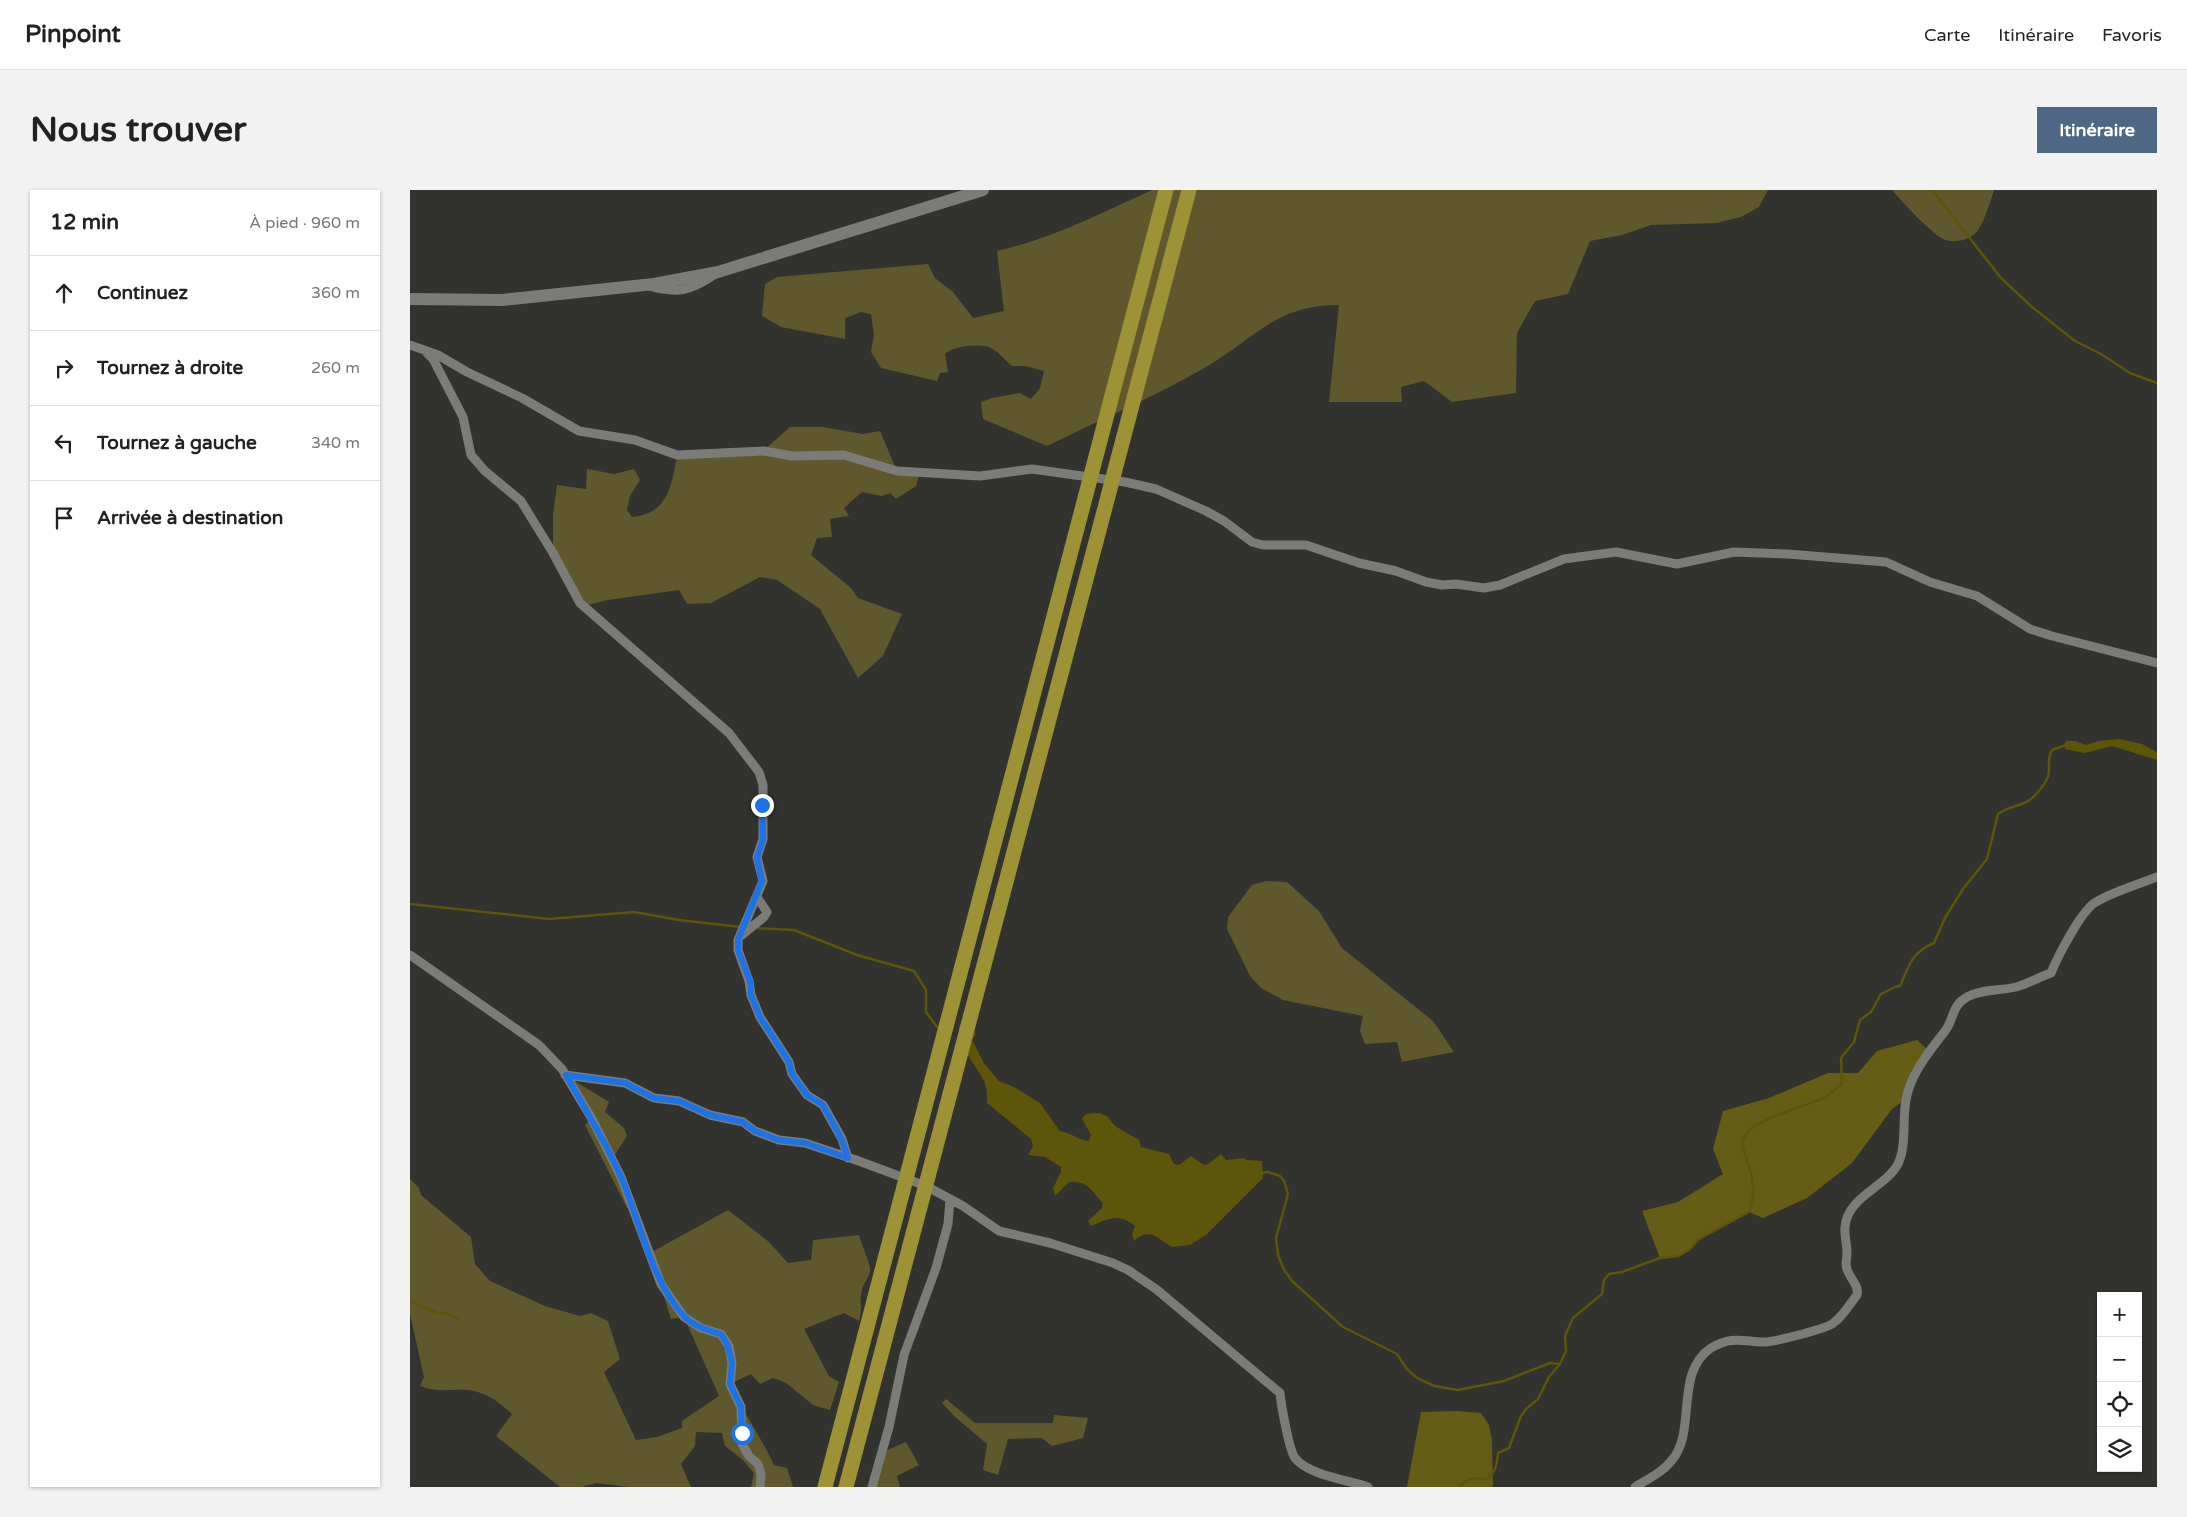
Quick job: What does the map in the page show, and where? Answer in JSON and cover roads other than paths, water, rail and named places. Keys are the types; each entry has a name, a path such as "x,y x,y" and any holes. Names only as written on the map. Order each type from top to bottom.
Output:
{"highway":[{"path":"825,1487 1024,724 1092,477 1166,190"},
{"path":"846,1487 1189,190"}],"street":[{"path":"410,299 502,300 645,285 718,272 983,190"},
{"path":"410,346 438,355 467,372 522,398 579,431 635,440 677,455 764,451 792,456 844,456 896,471 980,476 1032,469 1092,477 1156,489 1206,511 1224,521 1252,542 1263,545 1306,545 1359,563 1396,571 1426,582 1442,585 1492,586 1564,559 1616,552 1677,564 1734,552 1788,554 1886,562 1930,582 1977,596 2030,629 2157,662"},
{"path":"424,350 433,359 463,417 471,455 485,472 520,501 553,553 580,603 729,733 759,772 763,785 763,839 757,858 762,881 740,937 738,950 750,981 751,995 760,1017 789,1062 792,1074 807,1095 823,1105 842,1140 848,1158"},
{"path":"1635,1487 1673,1460 1682,1443 1692,1372 1710,1349 1738,1339 1764,1343 1833,1324 1857,1295 1858,1290 1846,1265 1846,1218 1857,1203 1898,1163 1903,1142 1906,1099 1913,1080 1929,1051 1947,1029 1952,1013 1959,1004 1967,997 1978,993 2017,987 2051,973 2056,959 2086,910 2094,902 2157,878"},
{"path":"740,937 764,918 767,912 757,897"},
{"path":"410,955 539,1045 566,1075 592,1119 621,1177 661,1284 684,1317 701,1328 721,1334 728,1346 732,1363 730,1384 741,1407 742,1444 758,1464 761,1474 760,1487"},
{"path":"566,1075 625,1083 654,1098 679,1101 710,1115 743,1122 755,1131 779,1140 805,1143 926,1186 1000,1231 1050,1243 1113,1263 1144,1280 1280,1393 1294,1457 1308,1468 1368,1487"},
{"path":"872,1487 889,1427 904,1354 936,1268 948,1224 950,1199"}],"waterway":[{"path":"1932,190 2001,278 2032,307 2075,341 2101,354 2130,373 2157,383"},
{"path":"1459,1487 1472,1479 1487,1479 1492,1474 1498,1453 1509,1448 1521,1416 1538,1399 1549,1377 1560,1364 1566,1351 1565,1336 1573,1318 1602,1294 1604,1280 1609,1274 1622,1272 1660,1258 1678,1256 1689,1250 1699,1239 1749,1212 1753,1186 1743,1146 1744,1137 1762,1122 1824,1098 1842,1084 1841,1058 1854,1042 1860,1020 1871,1012 1881,994 1900,986 1912,960 1920,951 1934,943 1945,918 1963,889 1987,859 1998,814 2034,796 2048,777 2049,757 2052,750 2066,745"},
{"path":"410,904 549,919 634,912 679,920 741,927"},
{"path":"754,928 794,930 857,955 914,971 926,990 926,1012 937,1027"},
{"path":"1261,1173 1268,1172 1280,1176 1284,1181 1288,1194 1276,1238 1278,1255 1283,1268 1292,1281 1343,1327 1397,1354 1406,1368 1417,1378 1434,1386 1458,1390 1504,1381 1550,1363 1559,1364"},
{"path":"410,1301 437,1313 450,1314 459,1320"}]}
